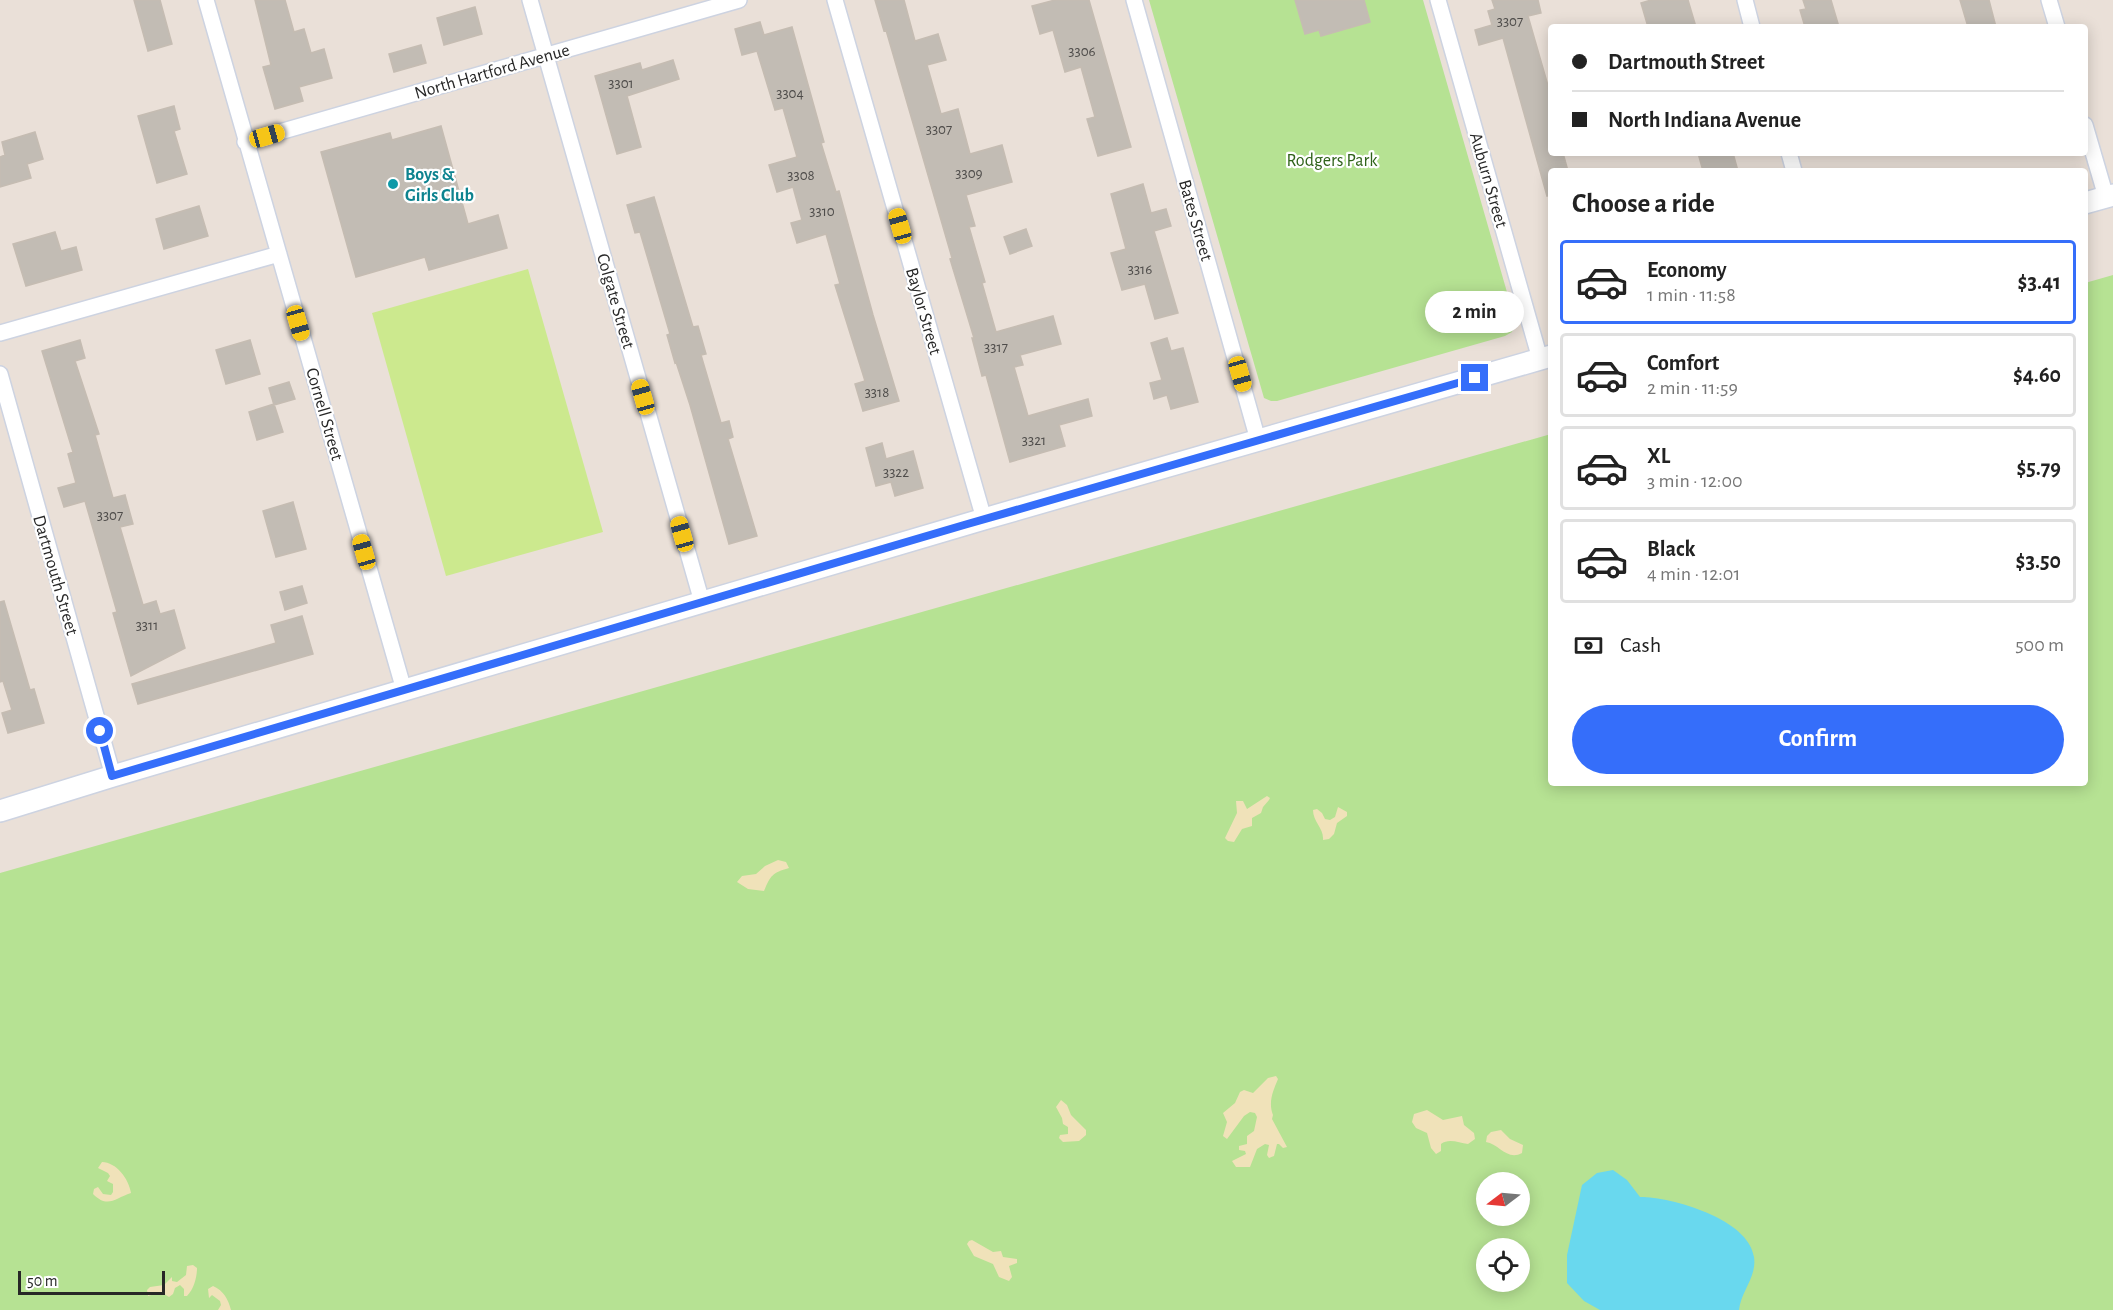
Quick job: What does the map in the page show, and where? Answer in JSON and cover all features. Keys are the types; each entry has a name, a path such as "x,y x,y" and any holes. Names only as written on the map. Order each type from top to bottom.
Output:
{"main road":[{"path":"2088,202 2110,196"},
{"path":"0,811 984,519 1545,357"}],"street":[{"name":"Cornell Street","path":"206,0 404,690"},
{"name":"Colgate Street","path":"530,0 702,602"},
{"name":"North Hartford Avenue","path":"245,142 740,0"},
{"name":"Baylor Street","path":"835,0 984,519"},
{"name":"Bates Street","path":"1134,0 1258,440"},
{"name":"Auburn Street","path":"1438,0 1545,357"},
{"path":"1745,0 1751,24"},
{"path":"2049,0 2056,24"},
{"path":"2088,134 2110,196"},
{"path":"0,333 279,254"},
{"name":"Dartmouth Street","path":"0,375 112,776"}],"green space":[{"name":"Rodgers Park","path":"1149,0 1423,0 1515,320 1512,332 1505,336 1277,401 1264,398"},
{"path":"528,269 603,532 446,576 372,313"},
{"path":"2113,275 2113,1310 0,1310 0,873 1548,435 1548,786 2088,786 2088,282"}],"sand":[{"path":"1267,796 1270,798 1261,813 1252,818 1252,826 1242,829 1234,842 1228,841 1225,838 1237,813 1236,801 1243,801 1247,809"},
{"path":"1338,807 1347,812 1347,816 1337,823 1334,834 1329,839 1323,840 1313,810 1317,809 1325,819 1330,820 1335,817"},
{"path":"778,860 786,862 789,868 773,875 764,891 748,889 737,882 742,876 756,874 765,866"},
{"path":"1276,1076 1278,1079 1271,1101 1272,1119 1287,1147 1283,1148 1277,1144 1274,1156 1269,1158 1267,1155 1269,1145 1265,1144 1257,1149 1250,1167 1236,1167 1232,1161 1246,1154 1245,1151 1239,1150 1239,1146 1247,1144 1247,1136 1254,1131 1257,1117 1255,1113 1250,1112 1244,1116 1227,1139 1223,1136 1227,1122 1223,1113 1235,1103 1240,1092 1244,1090 1253,1093 1268,1078"},
{"path":"1061,1100 1067,1105 1071,1115 1086,1130 1086,1135 1079,1141 1063,1142 1059,1138 1060,1135 1068,1134 1068,1127 1063,1124 1056,1107"},
{"path":"1427,1110 1443,1120 1462,1116 1464,1125 1474,1133 1475,1139 1468,1144 1444,1142 1441,1144 1441,1151 1436,1154 1431,1148 1427,1133 1416,1128 1412,1122 1414,1114"},
{"path":"1501,1130 1510,1139 1523,1145 1522,1153 1507,1154 1486,1142 1491,1132"},
{"path":"102,1162 112,1165 121,1172 128,1182 131,1193 107,1202 93,1194 94,1189 98,1187 103,1194 111,1195 113,1192 113,1184 107,1181 110,1176 98,1168"},
{"path":"972,1240 993,1252 1001,1251 1003,1257 1017,1259 1017,1263 1009,1266 1012,1277 1009,1281 999,1277 993,1264 974,1256 967,1244"},
{"path":"193,1265 197,1268 196,1275 187,1296 184,1296 184,1289 180,1285 169,1297 161,1292 148,1296 147,1290 150,1287 164,1285 172,1277 172,1281 177,1282 186,1275 187,1266"},
{"path":"213,1286 225,1296 231,1310 218,1310 221,1305 220,1301 212,1295 209,1298 208,1289"}],"water":[{"path":"1613,1170 1627,1180 1640,1197 1689,1206 1724,1221 1739,1232 1749,1244 1754,1264 1739,1310 1600,1310 1584,1301 1567,1283 1567,1255 1582,1185 1597,1173"}],"building":[{"path":"134,0 160,0 172,44 148,51"},
{"path":"255,0 285,0 294,32 304,29 311,53 324,49 332,78 299,87 303,101 275,109 263,67 271,65"},
{"path":"875,0 904,0 915,41 938,34 946,60 927,65 941,114 958,109 970,154 1002,145 1012,182 966,195 975,226 969,227 996,332 1053,316 1061,344 1020,355 1023,365 1014,367 1028,416 1088,399 1092,416 1059,425 1065,446 1010,462 986,375 982,376 972,338 974,338 950,259 952,258 886,30 884,31"},
{"path":"1055,0 1089,0 1131,147 1098,156 1087,119 1095,117 1081,67 1065,72 1053,30 1040,34 1032,6"},
{"path":"1295,0 1364,0 1370,22 1321,36 1319,30 1305,34"},
{"path":"1492,0 1538,0 1541,13 1528,16 1548,86 1548,156 1564,156 1567,168 1548,168 1548,196 1503,38 1479,45 1475,30 1492,25 1488,11 1495,9"},
{"path":"1651,0 1688,0 1695,24 1647,24 1641,3"},
{"path":"1803,0 1831,0 1838,24 1804,24 1800,10 1806,9"},
{"path":"1960,0 1989,0 1995,24 1967,24"},
{"path":"475,7 482,34 444,45 437,18"},
{"path":"760,22 764,35 792,27 824,142 821,143 836,192 839,191 899,401 863,411 855,384 865,381 835,285 840,284 826,234 797,243 791,223 802,220 793,187 777,192 769,165 797,157 783,108 775,110 757,51 742,55 735,29"},
{"path":"421,45 426,63 394,72 389,54"},
{"path":"673,60 679,79 627,96 641,147 617,154 595,76 640,63 642,70"},
{"path":"174,106 180,129 174,131 187,174 157,183 138,116"},
{"name":"Boys & Girls Club","path":"441,126 468,224 498,215 507,248 429,270 425,257 356,277 321,152 390,133 392,140"},
{"path":"35,132 43,159 27,164 31,178 0,187 0,157 5,155 2,142"},
{"path":"1699,156 1734,156 1737,168 1702,168"},
{"path":"1143,184 1151,213 1166,209 1171,226 1154,231 1178,313 1155,319 1145,284 1122,290 1111,253 1126,249 1111,194"},
{"path":"654,197 693,327 698,326 706,354 701,355 721,423 729,421 733,437 728,439 757,536 729,544 690,405 667,335 670,334 640,232 635,233 627,205"},
{"path":"199,206 208,236 164,249 156,219"},
{"path":"1026,229 1032,246 1010,254 1004,237"},
{"path":"55,232 61,251 76,247 82,270 26,286 13,244"},
{"path":"1167,338 1171,351 1183,348 1198,402 1171,409 1167,395 1154,399 1150,383 1162,380 1151,343"},
{"path":"80,340 85,358 75,361 99,434 95,435 113,498 125,495 133,524 120,527 143,605 156,601 160,614 174,610 185,648 131,676 113,613 117,612 85,501 64,507 58,488 76,483 68,454 73,452 42,351"},
{"path":"250,340 260,374 226,384 216,350"},
{"path":"289,382 295,399 274,405 269,388"},
{"path":"274,404 283,432 257,440 249,412"},
{"path":"882,443 886,459 913,451 923,488 895,496 891,482 876,486 866,448"},
{"path":"293,502 306,549 276,557 263,511"},
{"path":"302,586 307,603 285,610 280,592"},
{"path":"4,601 30,690 34,689 44,723 8,733 2,713 12,710 3,681 0,682 0,602"},
{"path":"302,616 313,654 138,704 132,684 276,643 271,625"}],"place":[{"name":"Boys & Girls Club","path":"393,184"}],"route":[{"path":"100,731 112,776 964,525 1475,378"}]}
